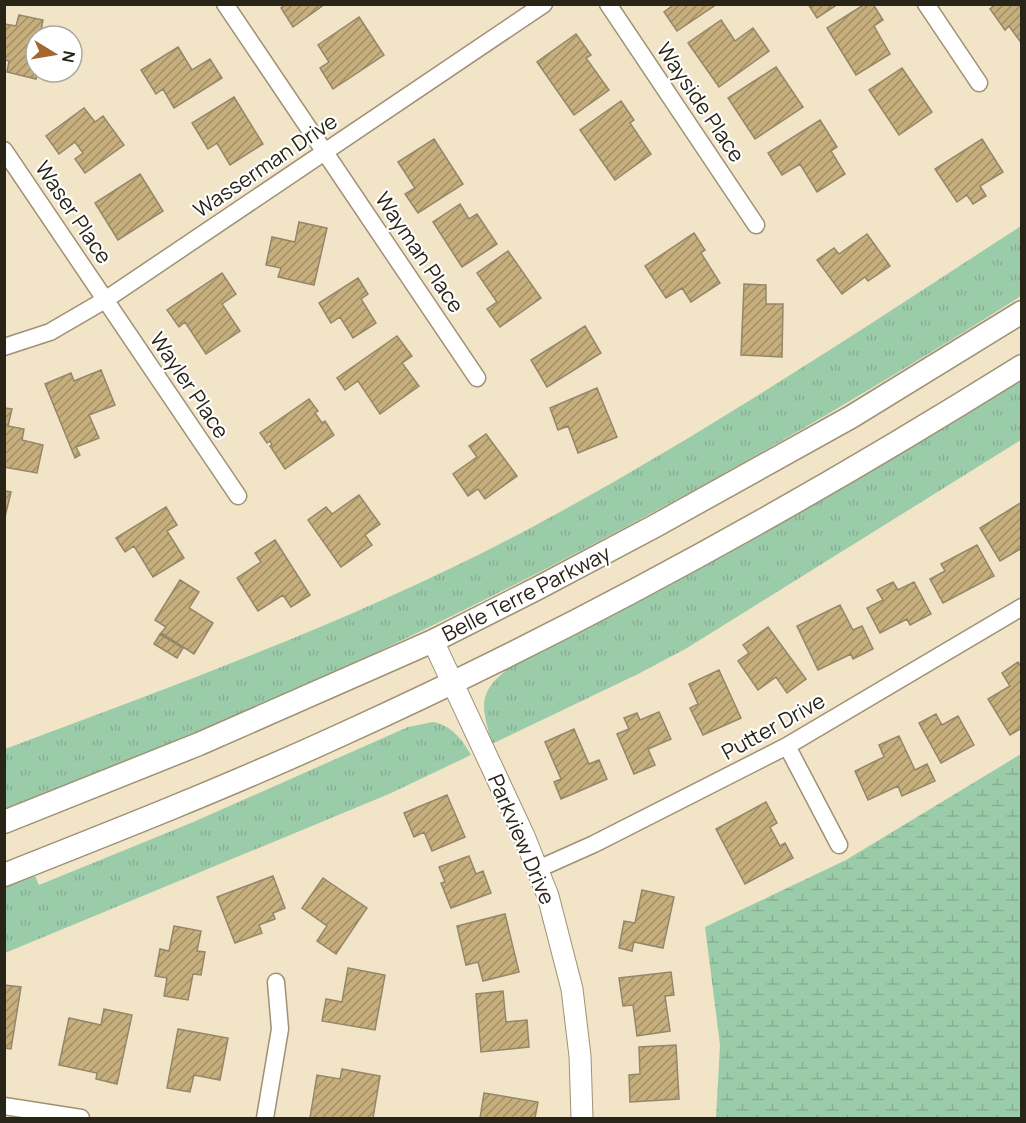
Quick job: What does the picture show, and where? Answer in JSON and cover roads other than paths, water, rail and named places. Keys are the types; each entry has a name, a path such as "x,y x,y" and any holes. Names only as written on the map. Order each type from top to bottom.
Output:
{"main road":[{"name":"Belle Terre Parkway","path":"4,822 199,744 433,641 655,526 851,417 1022,312"},
{"path":"4,875 226,786 343,735 452,683 723,543 881,452 1022,366"}],"street":[{"name":"Wayman Place","path":"225,4 477,378"},
{"name":"Wasserman Drive","path":"4,347 50,332 105,300 544,4"},
{"name":"Wayside Place","path":"608,4 756,225"},
{"path":"926,4 979,83"},
{"name":"Waser Place","path":"4,150 105,300"},
{"name":"Wayler Place","path":"105,300 238,496"},
{"name":"Putter Drive","path":"538,869 594,844 787,746 1022,607"},
{"name":"Parkview Drive","path":"433,641 538,869 558,928 572,989 579,1045 582,1119"},
{"path":"787,746 839,845"},
{"path":"265,1119 280,1029 276,982"},
{"path":"4,1106 49,1116 81,1119"}]}
